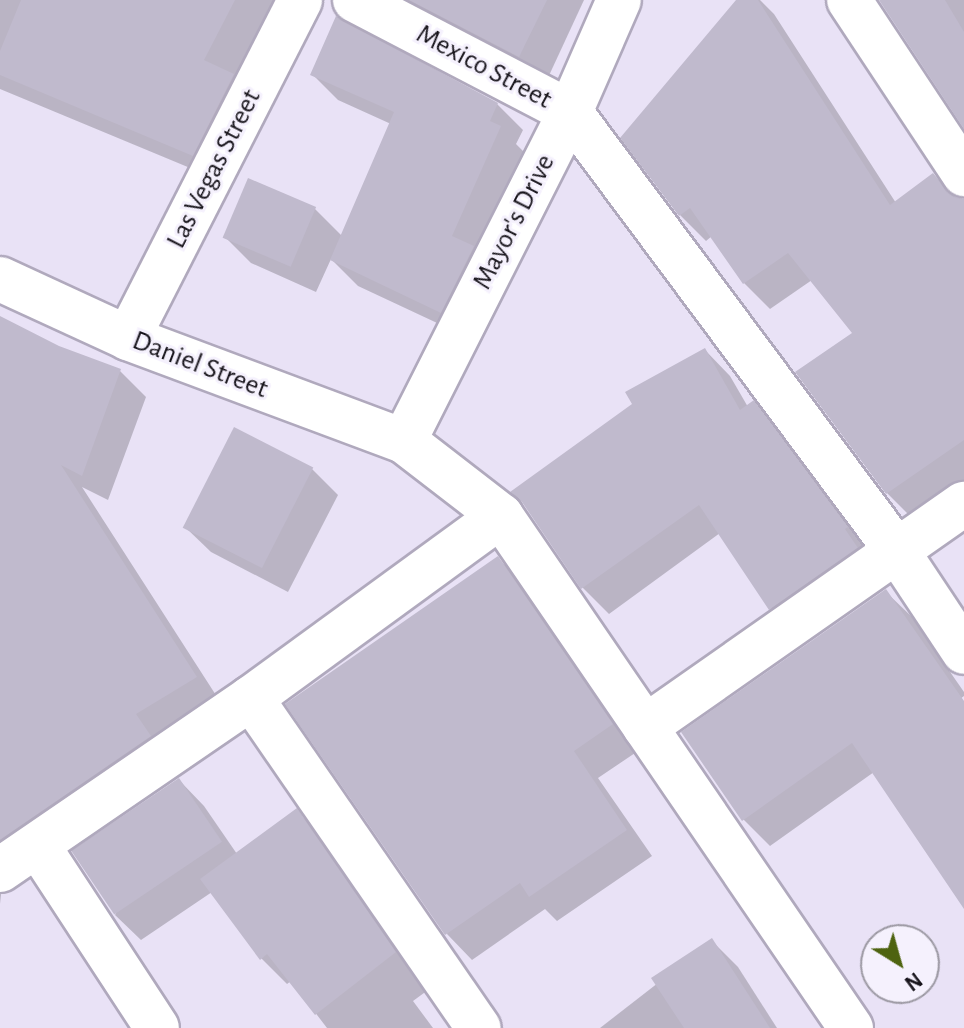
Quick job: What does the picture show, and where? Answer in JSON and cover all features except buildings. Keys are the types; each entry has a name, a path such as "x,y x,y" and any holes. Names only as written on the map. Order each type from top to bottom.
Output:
{"street":[{"name":"Las Vegas Street","path":"128,338 300,0"},
{"name":"Mexico Street","path":"355,0 570,112"},
{"name":"Mayor's Drive","path":"404,441 570,112 619,0"},
{"path":"849,0 964,174"},
{"path":"570,112 897,551 964,652"},
{"name":"Daniel Street","path":"0,279 128,338 404,441 501,516 851,1028"},
{"path":"645,727 964,504"},
{"path":"0,870 251,698 501,516"},
{"path":"251,698 479,1028"},
{"path":"38,846 157,1028"}]}
